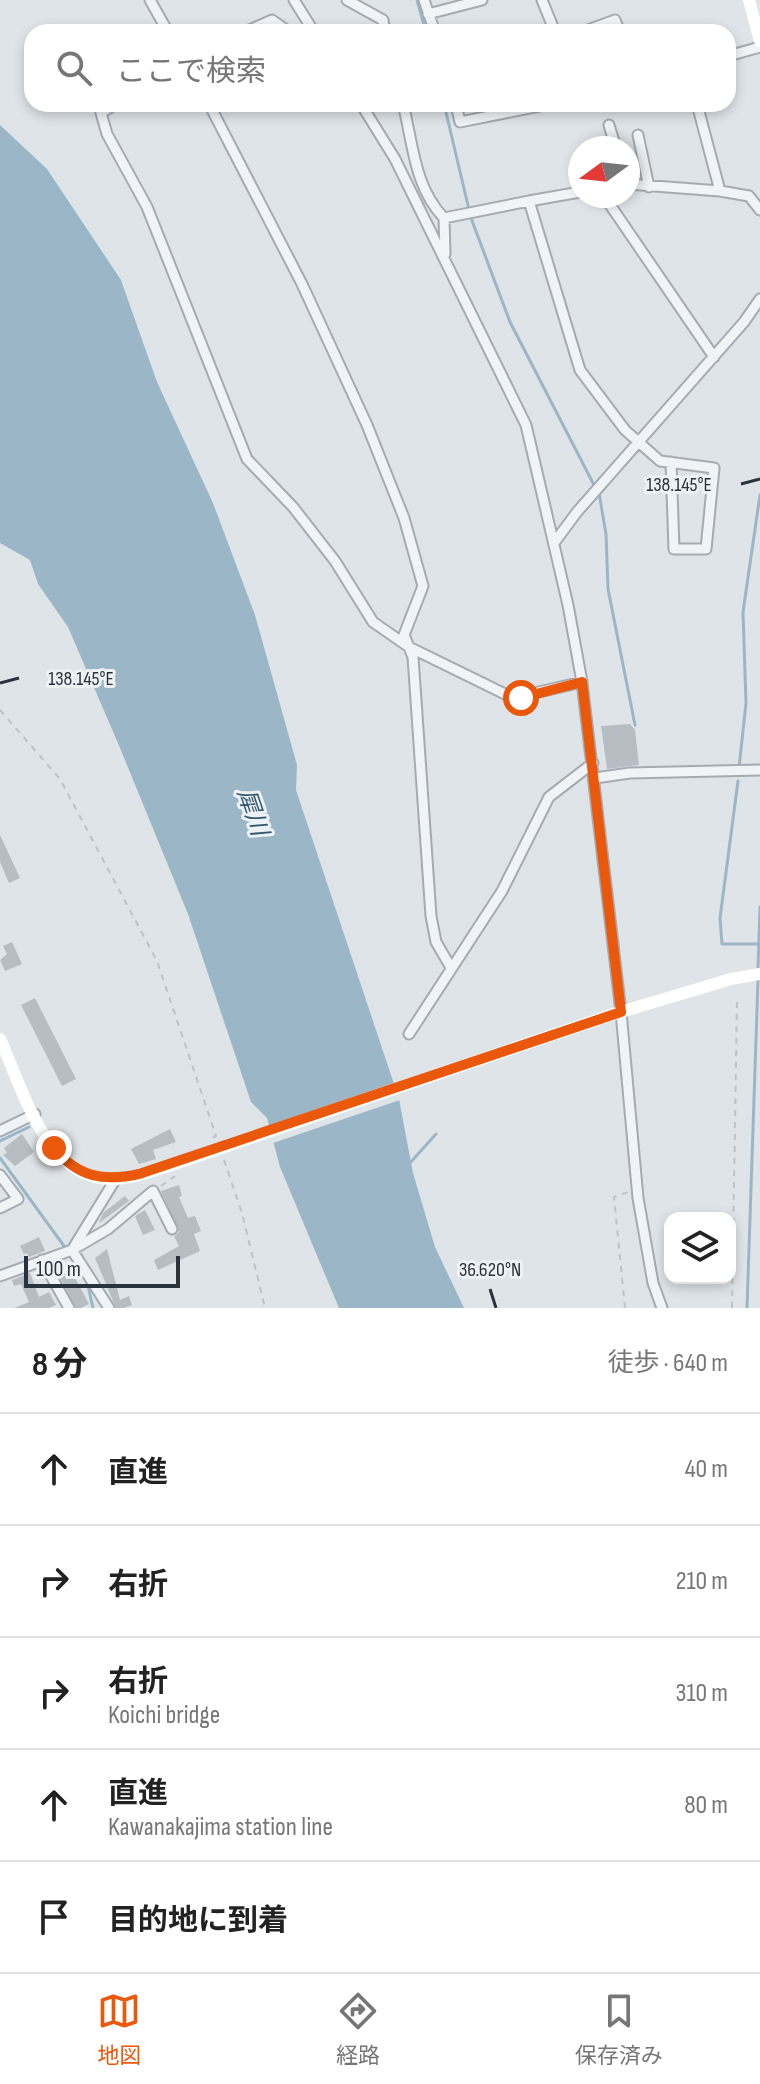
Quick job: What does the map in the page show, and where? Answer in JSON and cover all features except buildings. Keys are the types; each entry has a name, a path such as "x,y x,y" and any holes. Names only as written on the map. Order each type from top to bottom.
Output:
{"main road":[{"path":"749,0 760,44"},
{"path":"0,1039 35,1114 65,1161 98,1178 115,1180 166,1167 617,1013 731,979 760,974"}],"street":[{"path":"150,0 164,24"},
{"path":"294,0 309,24"},
{"path":"347,0 383,20 384,24"},
{"path":"424,0 432,24"},
{"path":"428,14 482,0"},
{"path":"542,0 552,24"},
{"path":"736,53 760,44"},
{"path":"103,112 107,134 147,207 247,459 293,507 335,561 373,622 409,647 513,698 582,682"},
{"path":"213,112 302,284 367,425 404,518 423,578 404,635 414,671 431,916 436,942 450,966"},
{"path":"366,112 395,159 526,425 582,682 595,778 605,907 637,1189 653,1283 662,1308"},
{"path":"405,112 416,169 434,208 444,218 445,260"},
{"path":"458,112 460,122 510,112"},
{"path":"699,112 720,191"},
{"path":"609,125 612,136"},
{"path":"638,135 649,187"},
{"path":"640,186 749,196 760,210"},
{"path":"444,218 568,194"},
{"path":"529,201 580,370 625,430 660,461 671,462 714,468 706,549 674,549 671,462"},
{"path":"612,208 714,357"},
{"path":"554,543 593,493 714,357 760,299"},
{"path":"409,1034 450,966 502,891 549,797 593,763"},
{"path":"595,778 630,773 759,770"},
{"path":"0,1131 35,1114"},
{"path":"0,1175 18,1199 0,1208"},
{"path":"72,1250 115,1180"},
{"path":"0,1276 72,1250 108,1229 153,1191 172,1229"},
{"path":"72,1250 109,1308"},
{"path":"42,1260 67,1308"}],"path":[{"path":"0,710 60,779 157,961 216,1136 198,1145"},
{"path":"732,1308 737,999"},
{"path":"221,1151 242,1213 265,1308"},
{"path":"153,1191 179,1173"},
{"path":"625,1308 614,1197 637,1189"}],"water":[{"name":"犀川","path":"0,125 47,169 121,280 157,382 213,503 255,615 297,765 296,790 399,1099 413,1173 435,1247 464,1308 339,1308 280,1167 267,1118 251,1102 188,914 68,627 38,584 30,560 0,543"}],"pier":[{"path":"398,1083 403,1099 270,1144 265,1128"}],"waterway":[{"path":"417,0 424,24"},
{"path":"446,112 471,218 510,322 595,487"},
{"path":"599,493 606,534 608,589 635,725"},
{"path":"739,768 746,703 743,612 760,495"},
{"path":"738,781 720,918 722,944 760,944"},
{"path":"758,968 760,907"},
{"path":"747,1308 758,980"},
{"path":"0,1141 29,1127"},
{"path":"409,1164 436,1134"},
{"path":"0,1158 64,1246"},
{"path":"87,1281 93,1308"}],"route":[{"path":"54,1148 79,1171 115,1180 166,1167 621,1012 605,907 595,778 582,682 521,698"}]}
